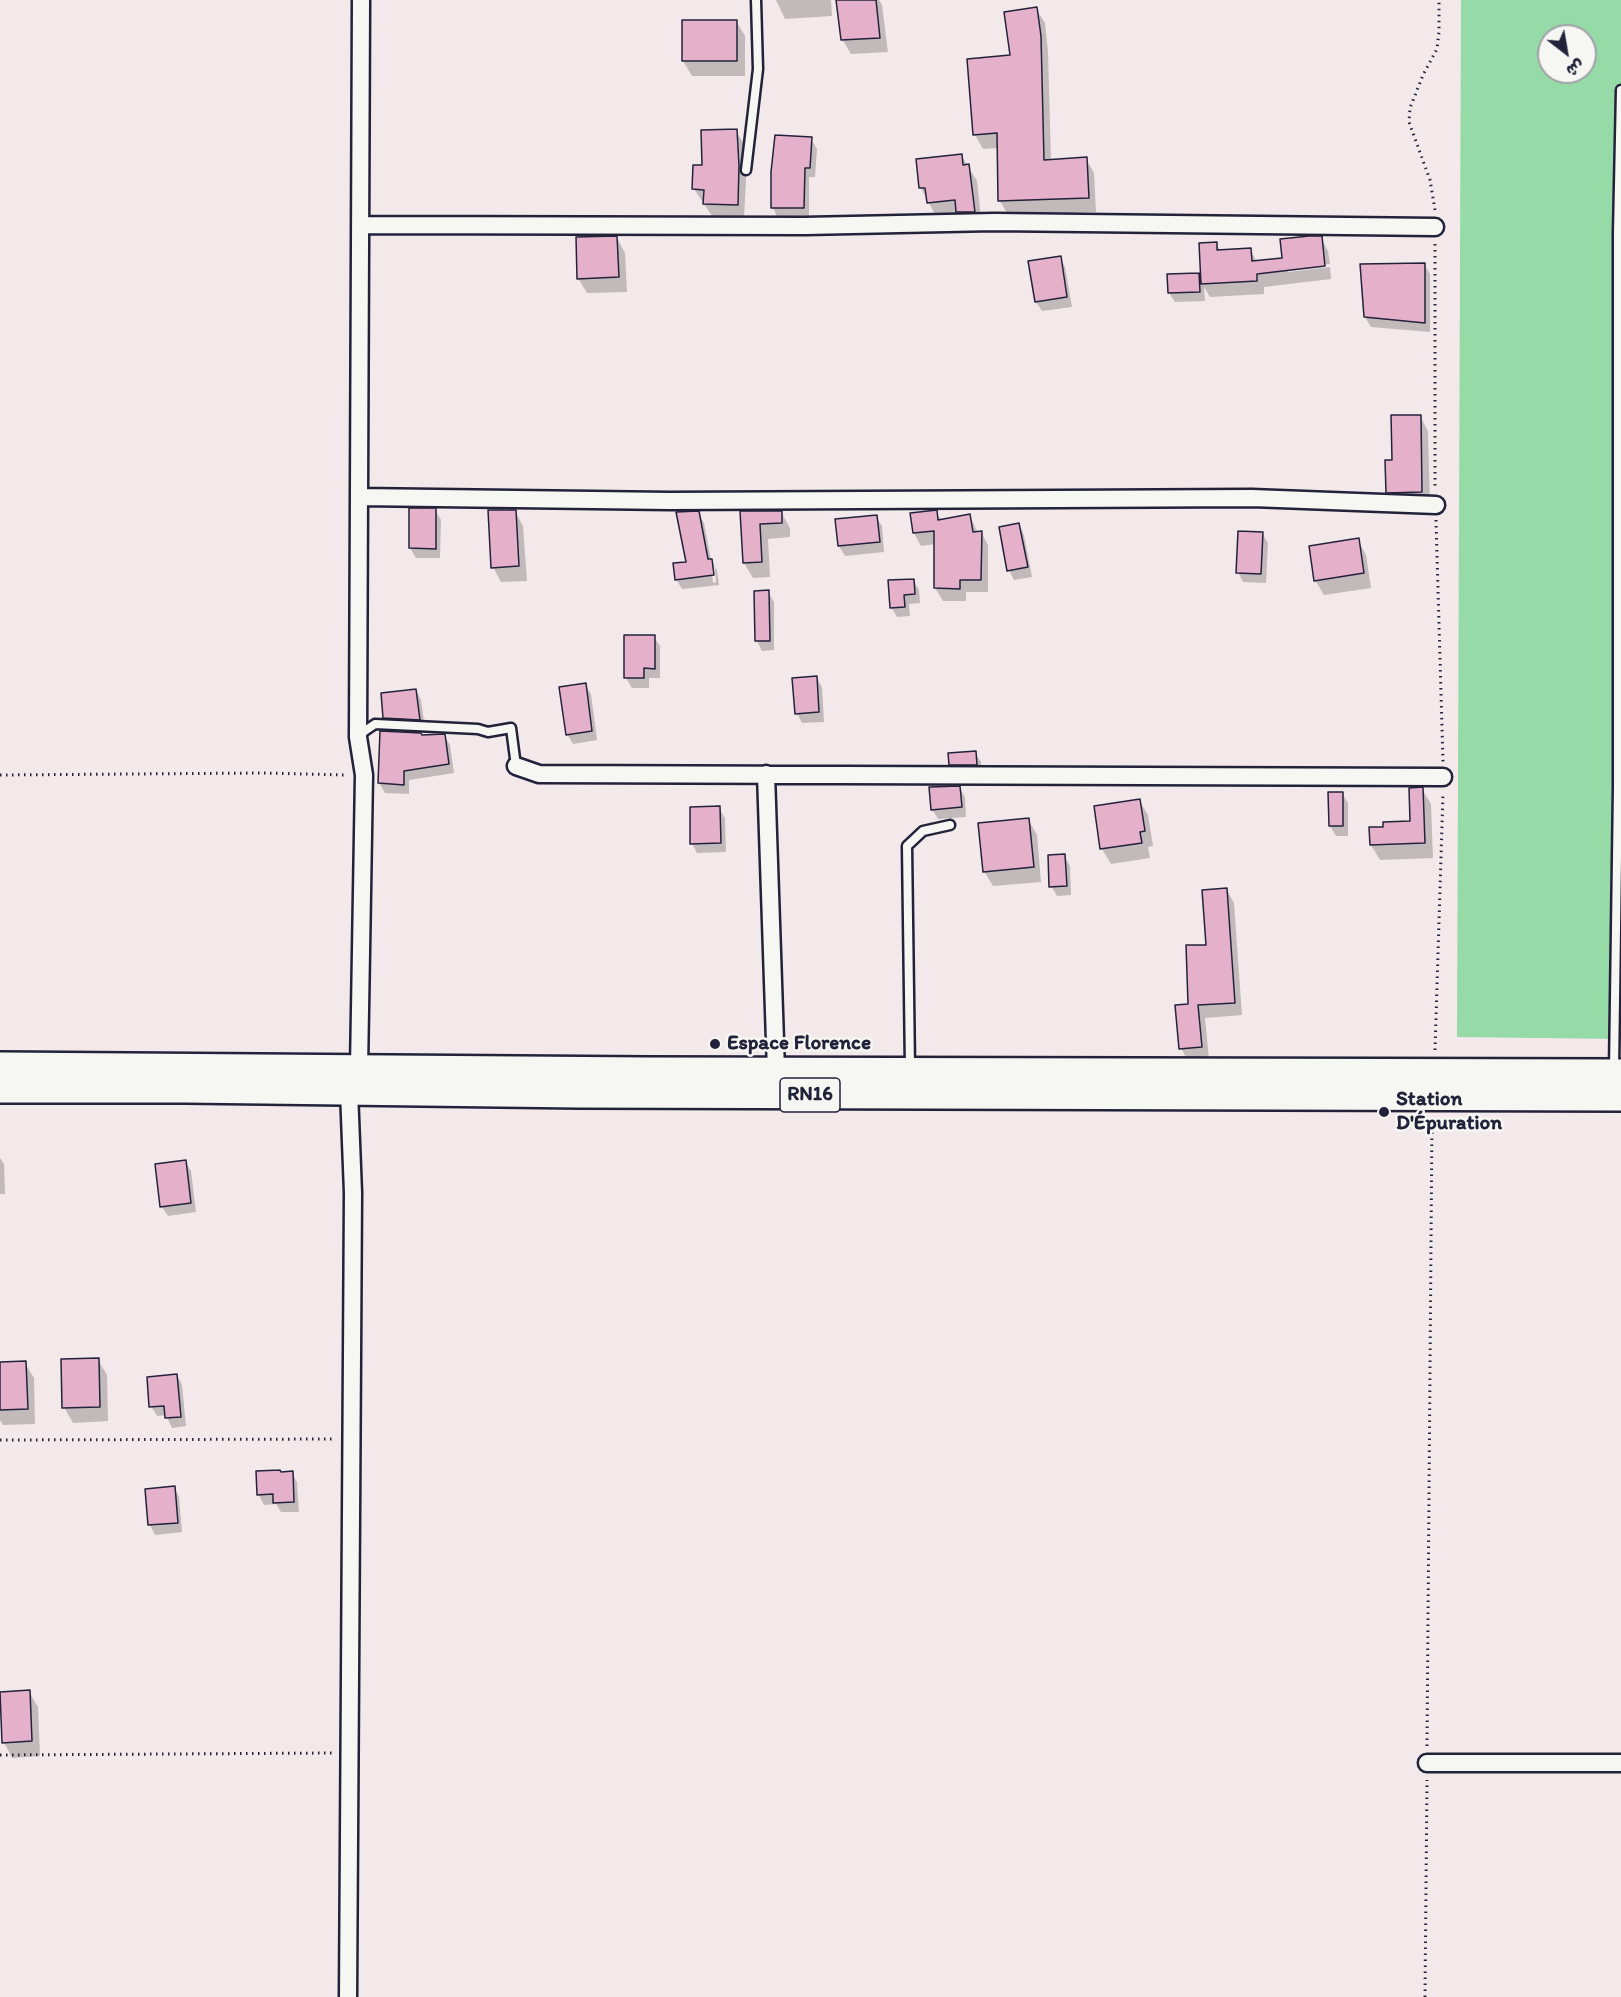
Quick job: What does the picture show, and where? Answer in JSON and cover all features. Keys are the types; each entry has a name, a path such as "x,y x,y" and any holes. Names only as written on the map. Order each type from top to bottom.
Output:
{"highway":[{"name":"RN16","path":"0,1066 354,1079 579,1094 1619,1081"},
{"name":"RN16","path":"0,1089 776,1071 910,1072 1433,1085"}],"street":[{"path":"348,1997 354,1079 364,776 357,737 362,225 361,0"},
{"path":"362,225 805,226 1006,222 1435,227"},
{"path":"359,497 658,501 1252,498 1436,505"},
{"path":"516,766 539,774 1443,777"},
{"path":"766,774 776,1071"},
{"path":"1427,1763 1621,1763"}],"lane":[{"path":"746,170 758,69 756,0"},
{"path":"1619,1081 1618,232 1621,90"},
{"path":"357,737 375,724 478,729 488,732 511,728 516,766"},
{"path":"910,1072 907,846 924,831 950,825"}],"path":[{"path":"1425,1997 1433,1085 1443,777 1436,505 1435,212 1430,180 1408,122 1410,108 1423,75 1437,49 1439,0"},
{"path":"0,775 263,773 364,776"},
{"path":"0,1440 352,1439"},
{"path":"0,1755 350,1753"}],"green space":[{"path":"1461,0 1621,0 1621,1039 1457,1037"}],"building":[{"path":"836,0 876,0 880,38 841,40"},
{"path":"1037,7 1041,36 1044,160 1087,157 1089,198 998,201 997,133 973,135 967,59 1010,55 1004,12"},
{"path":"682,20 737,20 737,61 682,61"},
{"path":"737,129 738,205 703,204 704,190 692,189 693,165 702,165 701,130"},
{"path":"775,135 812,137 810,168 805,168 804,208 771,208 771,172"},
{"path":"962,154 963,165 969,164 975,212 956,212 955,200 927,203 925,188 919,188 916,159"},
{"path":"617,236 619,277 577,279 576,237"},
{"path":"1322,236 1325,266 1257,274 1257,281 1201,284 1199,243 1217,242 1217,250 1251,248 1252,261 1282,258 1280,239"},
{"path":"1061,256 1067,297 1035,302 1028,261"},
{"path":"1425,263 1425,323 1364,317 1360,264"},
{"path":"1199,273 1200,292 1168,293 1167,274"},
{"path":"1391,415 1421,415 1422,492 1386,493 1385,460 1392,460"},
{"path":"409,508 436,508 436,549 409,548"},
{"path":"488,510 516,510 519,566 491,568"},
{"path":"937,510 938,520 970,514 973,532 982,531 981,580 960,580 960,589 934,588 934,531 913,533 910,513"},
{"path":"699,511 708,559 712,559 714,575 675,580 673,563 686,562 676,512"},
{"path":"740,511 782,511 782,523 760,524 762,562 743,563"},
{"path":"877,515 880,542 838,546 835,519"},
{"path":"1019,523 1028,567 1007,571 999,527"},
{"path":"1238,531 1263,532 1261,574 1236,573"},
{"path":"1359,538 1364,573 1314,581 1309,546"},
{"path":"914,579 915,594 904,595 905,607 890,608 888,580"},
{"path":"769,590 770,641 755,641 754,591"},
{"path":"624,635 655,635 655,669 644,668 644,678 624,678"},
{"path":"817,676 819,712 795,714 792,678"},
{"path":"586,683 592,731 566,735 559,687"},
{"path":"416,689 420,720 383,718 381,693"},
{"path":"380,731 421,733 422,735 445,734 449,764 404,771 404,785 378,783"},
{"path":"976,751 977,765 949,765 948,753"},
{"path":"960,786 962,807 931,810 929,787"},
{"path":"1423,787 1425,843 1370,845 1369,827 1383,827 1383,822 1410,821 1409,788"},
{"path":"1328,792 1343,792 1343,826 1329,826"},
{"path":"1140,799 1145,831 1140,832 1142,843 1100,849 1094,806"},
{"path":"720,806 721,843 690,844 690,807"},
{"path":"1029,818 1034,867 983,872 978,823"},
{"path":"1065,854 1067,886 1049,887 1048,855"},
{"path":"1227,888 1235,1003 1198,1005 1202,1047 1179,1049 1175,1005 1188,1004 1186,945 1206,945 1202,890"},
{"path":"186,1160 191,1203 160,1207 155,1164"},
{"path":"99,1358 100,1407 62,1408 61,1359"},
{"path":"26,1361 28,1409 0,1410 0,1362"},
{"path":"177,1374 181,1417 165,1418 164,1406 149,1407 147,1377"},
{"path":"280,1470 281,1472 293,1471 294,1502 273,1503 273,1494 257,1495 256,1471"},
{"path":"175,1486 178,1523 148,1525 145,1489"},
{"path":"30,1690 32,1741 2,1743 0,1692"}],"place":[{"name":"Espace Florence","path":"715,1044"},
{"name":"Station D'Épuration","path":"1384,1112"}]}
